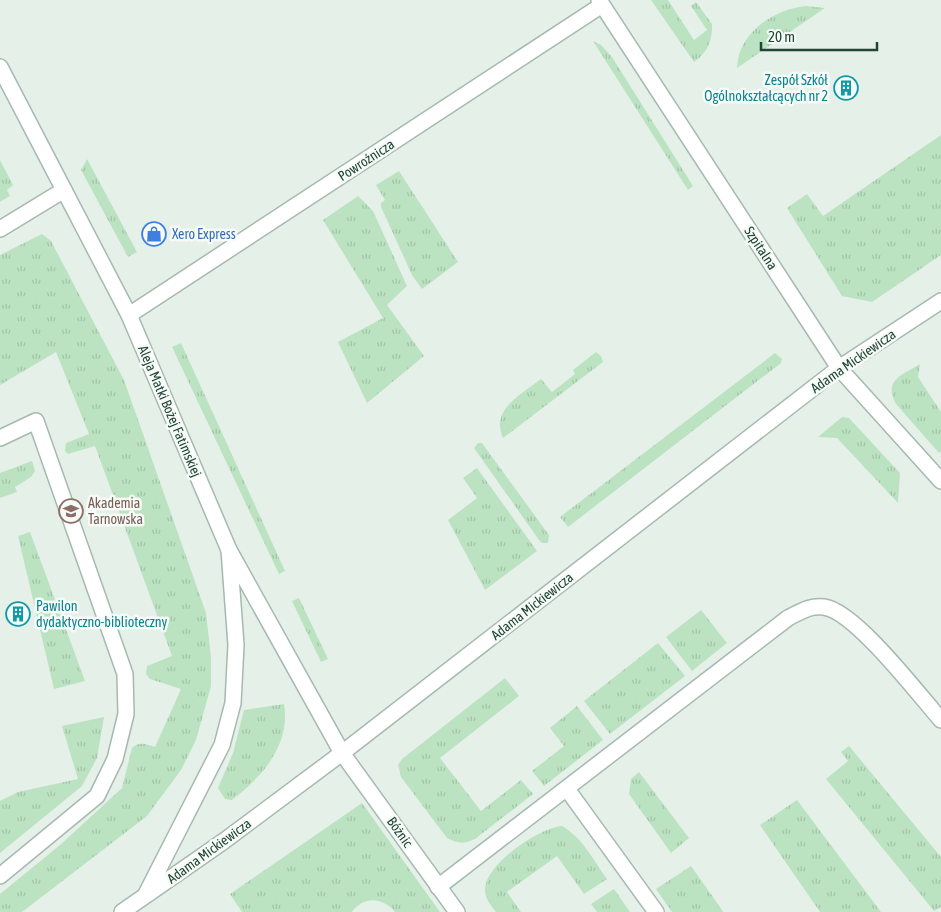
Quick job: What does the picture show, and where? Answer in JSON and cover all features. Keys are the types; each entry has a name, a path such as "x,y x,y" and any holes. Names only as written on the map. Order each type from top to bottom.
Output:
{"street":[{"name":"Powroźnicza","path":"129,315 601,2"},
{"name":"Szpitalna","path":"601,2 839,368 941,481"},
{"name":"Aleja Matki Bożej Fatimskiej","path":"0,67 129,315 229,550 342,753"},
{"path":"0,229 64,190"},
{"name":"Adama Mickiewicza","path":"122,912 342,753 839,368 941,301"},
{"path":"0,438 36,421 125,674 126,714 115,759 97,796 0,876"},
{"path":"145,897 222,745 233,702 236,645 229,550"},
{"path":"438,887 788,618 808,608 825,607 841,614 862,631 941,720"},
{"name":"Bóżnic","path":"342,753 457,912"},
{"path":"567,789 656,912"}],"green space":[{"path":"651,0 668,0 694,40 707,30 691,6 696,2 712,24 708,46 694,62"},
{"path":"806,6 825,8 737,68 739,55 744,44 760,25 782,12"},
{"path":"593,41 601,45 612,57 693,186 688,190"},
{"path":"941,135 941,255 872,302 842,296 787,208 807,194 823,216"},
{"path":"87,159 137,252 128,257 81,170"},
{"path":"0,160 13,185 7,190 10,196 0,202"},
{"path":"399,171 458,262 422,289 412,275 381,207 381,203 385,200 376,185"},
{"path":"358,196 373,211 407,286 387,305 424,356 367,403 338,342 383,318 323,220"},
{"path":"42,234 51,241 124,380 206,613 211,657 211,686 196,740 181,770 147,816 22,912 0,912 0,894 60,845 122,788 132,748 140,744 155,747 181,689 150,679 146,674 147,666 172,656 95,446 68,454 65,451 66,443 89,434 56,352 0,385 0,255"},
{"path":"181,343 285,571 279,574 172,347"},
{"path":"596,352 601,356 603,362 503,438 500,428 501,419 510,403 541,379 552,392 575,374 573,370"},
{"path":"775,353 782,359 781,363 568,527 560,517"},
{"path":"920,364 918,377 941,412 941,451 939,453 896,404 893,396 892,389 896,379"},
{"path":"842,417 849,418 900,473 898,503 837,438 818,437"},
{"path":"478,443 482,443 549,535 548,543 542,543 539,540 474,448"},
{"path":"32,461 35,471 31,477 15,487 17,492 0,498 0,473"},
{"path":"477,468 537,551 485,590 448,520 477,498 463,478"},
{"path":"30,532 85,681 54,689 18,536"},
{"path":"299,598 328,659 321,662 292,601"},
{"path":"701,610 727,643 692,671 666,637"},
{"path":"658,643 685,676 610,734 584,701"},
{"path":"505,678 519,696 440,758 481,811 521,780 533,794 475,839 461,843 454,841 447,838 401,777 398,765 402,759"},
{"path":"284,704 285,719 283,733 272,759 243,791 232,800 225,799 218,788 233,753 244,710"},
{"path":"577,706 603,740 544,786 532,771 564,746 550,728"},
{"path":"104,717 97,758 82,786 0,853 0,801 18,792 78,779 62,726"},
{"path":"849,746 941,857 941,907 934,911 826,779 848,761 841,752"},
{"path":"639,772 689,838 671,853 629,794 631,779"},
{"path":"797,800 881,912 820,912 760,825"},
{"path":"362,803 440,912 395,912 384,903 373,900 362,903 352,912 242,912 230,894"},
{"path":"562,826 582,843 607,879 584,894 557,856 507,892 521,912 496,912 488,901 485,892 488,878 495,868 504,858 528,840 552,828"},
{"path":"691,866 723,912 672,912 656,889"},
{"path":"614,889 630,912 597,912 591,904"}],"place":[{"name":"Zespół Szkół Ogólnokształcących nr 2","path":"846,88"},
{"name":"Xero Express","path":"154,234"},
{"name":"Akademia Tarnowska","path":"71,511"},
{"name":"Pawilon dydaktyczno-biblioteczny","path":"18,614"}]}
